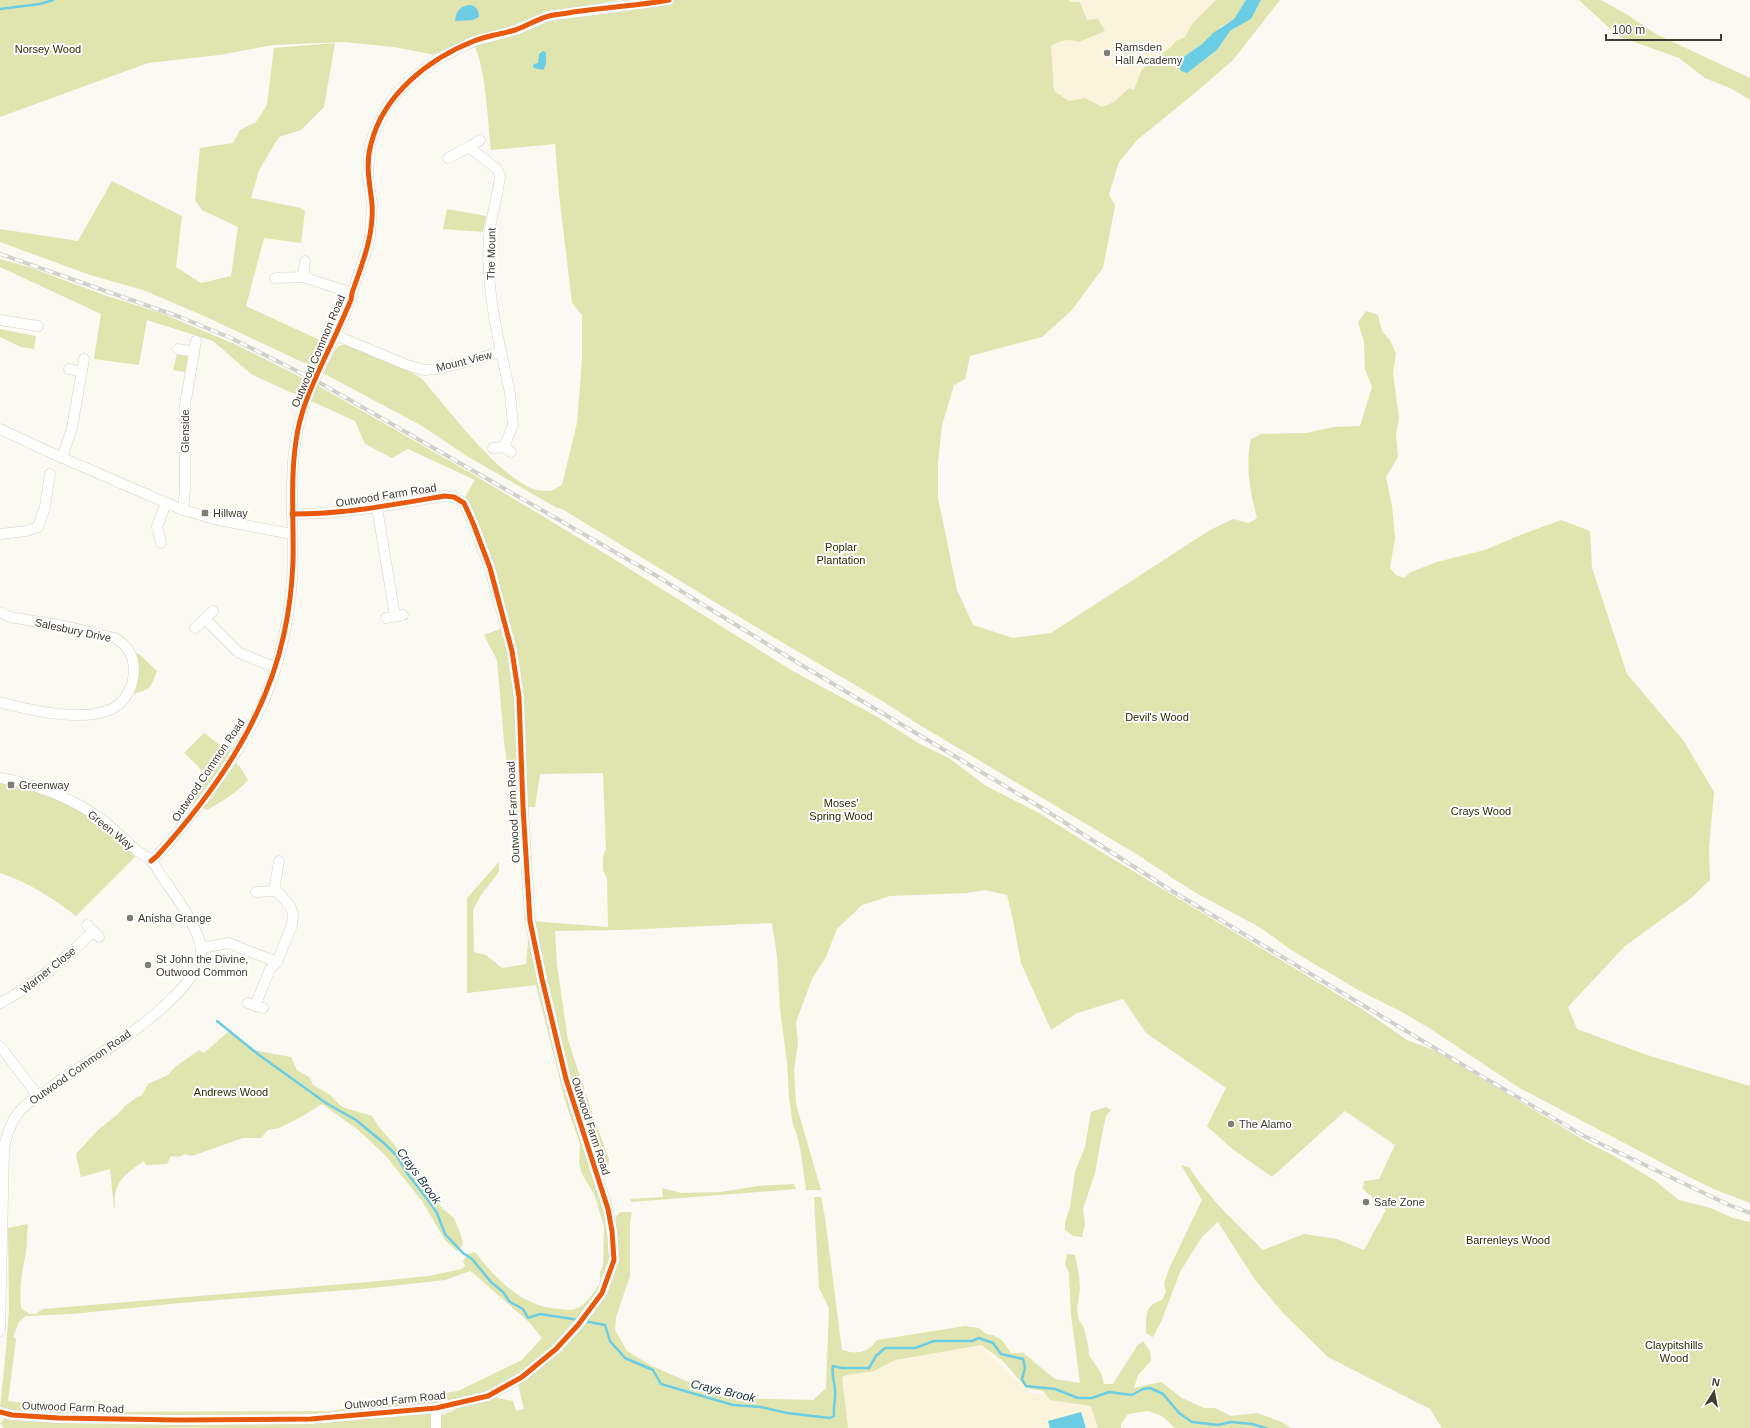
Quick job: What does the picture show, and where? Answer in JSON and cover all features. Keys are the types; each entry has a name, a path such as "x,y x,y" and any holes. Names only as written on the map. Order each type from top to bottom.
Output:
{"street":[{"name":"Outwood Common Road","path":"152,861 190,818 231,759 262,704 275,667 284,635 290,598 293,561 293,474 296,440 301,416 312,384 351,300 352,292 368,249 372,204 368,176 368,161 375,131 385,110 396,94 416,75 437,59 474,41 516,30 548,16 669,0"},
{"path":"448,158 480,140"},
{"name":"The Mount","path":"469,147 497,169 500,176 489,235 488,256 492,309 501,352"},
{"path":"303,277 305,261"},
{"path":"274,278 303,277 352,292"},
{"path":"0,320 38,326"},
{"name":"Mount View","path":"335,335 407,365 424,370 439,369 501,352 510,393 513,425 508,450 494,448"},
{"name":"Glenside","path":"183,510 185,500 185,404 196,341"},
{"path":"178,349 194,352"},
{"path":"62,458 71,432 84,359"},
{"path":"69,369 82,372"},
{"path":"0,429 62,458 183,510 292,538"},
{"path":"0,534 26,531 38,527 46,507 50,474"},
{"name":"Outwood Farm Road","path":"0,1412 12,1415 59,1418 241,1420 311,1419 436,1408 488,1396 522,1377 556,1349 578,1325 602,1293 614,1260 612,1232 608,1210 566,1079 530,921 519,697 507,630 490,568 464,503 454,497 444,496 333,514 292,514"},
{"path":"161,543 157,527 166,503"},
{"path":"377,508 394,617"},
{"path":"195,628 213,611"},
{"name":"Salesbury Drive","path":"0,612 10,617 70,627 115,638 130,652 134,664 134,675 126,696 111,710 102,713 55,713 24,709 0,702"},
{"path":"205,619 239,653 275,667"},
{"name":"Green Way","path":"0,778 37,787 56,794 80,806 105,822 138,852 152,861"},
{"path":"152,861 180,903 201,948 228,943 277,962"},
{"path":"274,891 279,861"},
{"path":"255,1006 270,969 277,962 292,925 293,914 284,897 274,891 256,892"},
{"name":"Warner Close","path":"0,1003 17,994 50,970 93,931"},
{"name":"Outwood Common Road","path":"0,1331 4,1148 8,1131 13,1120 26,1104 71,1072 111,1047 163,1006 187,984 197,970 200,963 201,948"},
{"path":"0,1046 38,1096"},
{"path":"436,1408 436,1428"}],"shaded area":[{"name":"Ramsden Hall Academy","path":"1069,0 1216,0 1193,23 1185,37 1176,41 1171,48 1142,69 1134,90 1129,88 1114,102 1102,107 1085,98 1069,101 1054,92 1051,46 1057,42 1071,38 1088,20 1080,2 1070,2"},
{"path":"980,1345 1030,1393 1094,1402 1101,1428 848,1428 841,1377 849,1368"}],"green space":[{"name":"Norsey Wood","path":"0,0 620,0 546,12 436,55 393,47 345,42 273,45 219,55 148,63 0,117"},
{"path":"674,0 1069,0 1070,2 1080,2 1087,20 1098,19 1105,31 1079,42 1065,40 1051,46 1054,91 1069,101 1085,98 1102,107 1114,102 1129,88 1134,90 1142,69 1171,47 1176,41 1185,37 1193,23 1216,0 1246,0 1234,19 1222,26 1202,44 1185,56 1187,73 1217,50 1230,31 1251,19 1261,0 1280,0 1233,60 1137,140 1119,162 1109,194 1115,206 1103,268 1071,311 1042,337 970,356 965,379 954,385 942,425 938,462 938,498 957,590 973,625 1013,638 1051,633 1210,530 1233,519 1249,523 1257,518 1252,498 1248,469 1251,439 1261,434 1306,433 1334,427 1360,426 1372,387 1365,369 1364,342 1358,322 1366,311 1378,315 1382,331 1390,340 1396,354 1393,373 1399,418 1396,434 1398,457 1386,477 1392,506 1395,538 1390,568 1396,575 1404,578 1411,572 1437,562 1485,550 1561,520 1590,531 1592,568 1627,674 1683,740 1714,792 1709,847 1710,880 1690,899 1625,946 1568,1007 1577,1029 1647,1055 1750,1086 1750,1203 1716,1190 1687,1176 1518,1087 1429,1028 1402,1012 1360,991 1291,950 1261,928 1198,894 1138,855 918,724 879,699 756,627 562,509 557,508 465,455 422,426 323,373 337,347 341,345 371,353 396,364 422,379 459,424 489,456 518,481 533,489 542,491 551,491 562,485 577,423 582,360 582,315 572,303 559,194 555,144 491,150 482,71 475,46 549,19"},
{"path":"1579,0 1601,0 1628,15 1656,34 1750,78 1750,100 1732,89 1705,78 1679,58 1618,36"},
{"path":"335,43 324,107 301,130 279,137 259,170 251,198 301,208 305,211 301,243 264,238 246,306 326,343 315,368 204,316 143,290 90,275 0,242 0,229 78,241 112,181 182,216 176,267 201,283 231,276 238,227 202,210 195,200 200,148 233,143 240,130 256,122 267,105 274,48"},
{"path":"447,209 486,216 483,232 443,229"},
{"path":"0,259 29,267 104,295 161,313 237,345 310,382 303,398 251,374 213,341 147,320 139,365 94,359 101,314 0,267"},
{"path":"0,329 36,336 34,349 21,347 0,337"},
{"path":"177,354 193,357 189,373 173,370"},
{"path":"317,385 476,476 617,561 791,670 876,716 918,743 949,758 986,786 1039,813 1362,1009 1407,1040 1436,1051 1587,1142 1616,1157 1654,1180 1679,1200 1711,1208 1733,1218 1750,1222 1750,1428 1442,1428 1430,1409 1328,1357 1285,1315 1255,1280 1218,1222 1202,1237 1180,1272 1161,1322 1153,1337 1146,1333 1147,1312 1152,1305 1162,1300 1166,1292 1164,1283 1169,1269 1202,1200 1181,1165 1189,1167 1205,1190 1233,1221 1263,1250 1304,1234 1337,1239 1364,1250 1386,1210 1363,1189 1364,1181 1379,1179 1395,1145 1345,1111 1272,1177 1230,1147 1207,1126 1226,1088 1146,1033 1123,999 1077,1013 1051,1030 1021,963 1007,895 985,890 967,893 890,896 862,905 837,929 826,957 812,979 796,1022 798,1043 794,1071 796,1104 821,1190 806,1190 801,1153 793,1125 780,1009 777,956 772,923 621,930 555,931 557,966 568,1040 609,1159 607,1177 593,1163 611,1222 613,1259 602,1292 558,1346 494,1391 436,1408 436,1428 4,1428 0,1423 8,1414 15,1413 0,1408 9,1309 8,1228 28,1224 26,1252 20,1293 21,1308 29,1314 35,1314 43,1309 429,1276 462,1269 465,1266 463,1261 468,1254 475,1252 492,1272 512,1290 534,1303 546,1307 573,1310 583,1305 601,1283 600,1272 603,1266 604,1226 594,1194 582,1174 579,1163 580,1144 566,1104 536,985 467,993 467,898 499,862 499,872 481,895 473,910 474,952 486,955 502,968 526,964 530,921 608,927 607,878 603,870 603,856 606,849 603,773 540,774 535,807 523,807 512,651 464,499 475,480 408,449 392,458 365,444 355,421 311,401","holes":["470,1271 530,1323 542,1338 522,1360 458,1391 331,1411 109,1412 8,1401 16,1339 13,1337 19,1322 26,1316 72,1314 180,1303 373,1288 445,1280"]},
{"path":"505,627 518,697 523,848 519,848 517,841 504,741 497,660 484,635"},
{"path":"130,652 139,654 157,671 152,683 147,689 126,696 131,687"},
{"path":"204,733 233,755 231,759 240,767 248,780 239,789 207,810 198,807 189,801 203,774 198,766 184,753"},
{"path":"0,778 80,806 140,852 76,916 40,891 21,881 0,873"},
{"name":"Andrews Wood","path":"229,1031 249,1047 258,1051 291,1057 297,1070 309,1077 313,1085 330,1095 342,1107 372,1116 379,1127 413,1167 418,1182 433,1192 440,1206 454,1218 461,1235 463,1245 457,1251 445,1240 422,1201 385,1155 357,1129 322,1104 279,1128 268,1130 261,1138 243,1138 192,1156 184,1154 179,1157 171,1156 167,1164 146,1165 144,1161 131,1170 121,1180 116,1192 114,1208 110,1169 81,1177 76,1154 98,1130 118,1114 125,1106 142,1095 148,1084 168,1075 175,1067 199,1050 204,1053"},
{"path":"1106,1107 1111,1110 1106,1116 1095,1173 1083,1209 1085,1225 1082,1237 1073,1236 1065,1230 1065,1222 1070,1208 1075,1172 1085,1147 1091,1112"},
{"path":"794,1184 796,1189 631,1202 630,1199 663,1197 662,1188 681,1193 721,1192 758,1186"},
{"path":"814,1197 821,1197 825,1218 842,1350 861,1352 869,1348 877,1340 965,1326 979,1328 986,1334 993,1335 1002,1340 1011,1353 1023,1353 1055,1379 1080,1383 1071,1315 1069,1273 1065,1264 1067,1254 1075,1255 1080,1289 1077,1309 1079,1320 1084,1328 1089,1355 1101,1373 1104,1384 1113,1384 1137,1346 1143,1341 1150,1351 1151,1361 1138,1375 1134,1388 1161,1382 1182,1398 1204,1408 1215,1408 1231,1416 1257,1413 1282,1422 1291,1428 1175,1428 1162,1416 1148,1411 1128,1414 1121,1424 1121,1428 1098,1428 1091,1406 1050,1400 1043,1391 1026,1388 1003,1361 981,1345 895,1360 874,1371 842,1377 848,1428 439,1428 442,1415 467,1405 496,1398 513,1401 516,1411 524,1409 517,1380 552,1357 586,1323 602,1293 614,1260 612,1231 617,1215 621,1212 632,1212 630,1222 630,1276 616,1317 615,1330 627,1351 652,1366 725,1398 813,1400 826,1388 829,1308 819,1288"}],"water":[{"path":"1246,0 1261,0 1251,19 1230,31 1217,50 1187,73 1181,71 1179,65 1185,56 1202,44 1213,33 1234,19"},
{"path":"470,5 477,9 479,17 473,20 455,21 456,14 459,10"},
{"path":"543,51 546,52 546,65 543,70 534,68 534,64 538,63 539,54"},
{"path":"1081,1412 1086,1428 1050,1428 1048,1421"}],"waterway":[{"path":"0,9 40,4 53,0"},
{"name":"Crays Brook","path":"217,1021 259,1055 326,1103 356,1120 385,1144 397,1156 407,1173 437,1213 445,1234 463,1253 472,1259 491,1282 503,1292 510,1302 523,1309 528,1318 540,1314 579,1320"},
{"name":"Crays Brook","path":"584,1321 605,1325 610,1341 625,1358 653,1370 661,1384 733,1405 761,1407 787,1413 830,1418 834,1416 835,1387 832,1373 833,1366 842,1368 869,1368 876,1356 885,1348 915,1348 934,1341 972,1341 979,1338 993,1343 1001,1354 1023,1359 1025,1368 1022,1379 1026,1386 1055,1389 1078,1398 1092,1398 1109,1392 1132,1395 1143,1389 1150,1388 1163,1394 1179,1413 1192,1422 1218,1425 1231,1422 1252,1424 1266,1428"}],"railway":[{"path":"0,254 180,317 231,338 315,380 655,575 798,663 1042,808 1172,891 1584,1136 1729,1205 1750,1213"}],"cycle path":[{"path":"151,861 178,832 198,807 235,753 265,696 276,665 286,625 291,589 293,562 293,471 298,430 312,386 351,300 363,261 369,239 372,216 368,167 369,152 377,126 386,110 397,95 424,69 440,58 474,41 515,30 552,15 669,0"},
{"path":"0,1412 12,1415 59,1418 178,1420 311,1419 436,1408 488,1396 522,1377 556,1349 578,1325 602,1293 614,1260 612,1231 608,1209 566,1079 530,921 523,807 519,697 512,651 490,568 473,523 464,503 454,497 444,496 350,511 292,514"}],"place":[{"name":"Ramsden Hall Academy","path":"1107,53"},
{"name":"Hillway","path":"205,513"},
{"name":"Greenway","path":"11,785"},
{"name":"Anisha Grange","path":"130,918"},
{"name":"St John the Divine, Outwood Common","path":"148,965"},
{"name":"The Alamo","path":"1231,1124"},
{"name":"Safe Zone","path":"1366,1202"}],"park label":[{"name":"Poplar Plantation","path":"841,553"},
{"name":"Devil's Wood","path":"1157,717"},
{"name":"Moses' Spring Wood","path":"841,809"},
{"name":"Crays Wood","path":"1481,811"},
{"name":"Barrenleys Wood","path":"1508,1240"},
{"name":"Claypitshills Wood","path":"1674,1351"}]}
